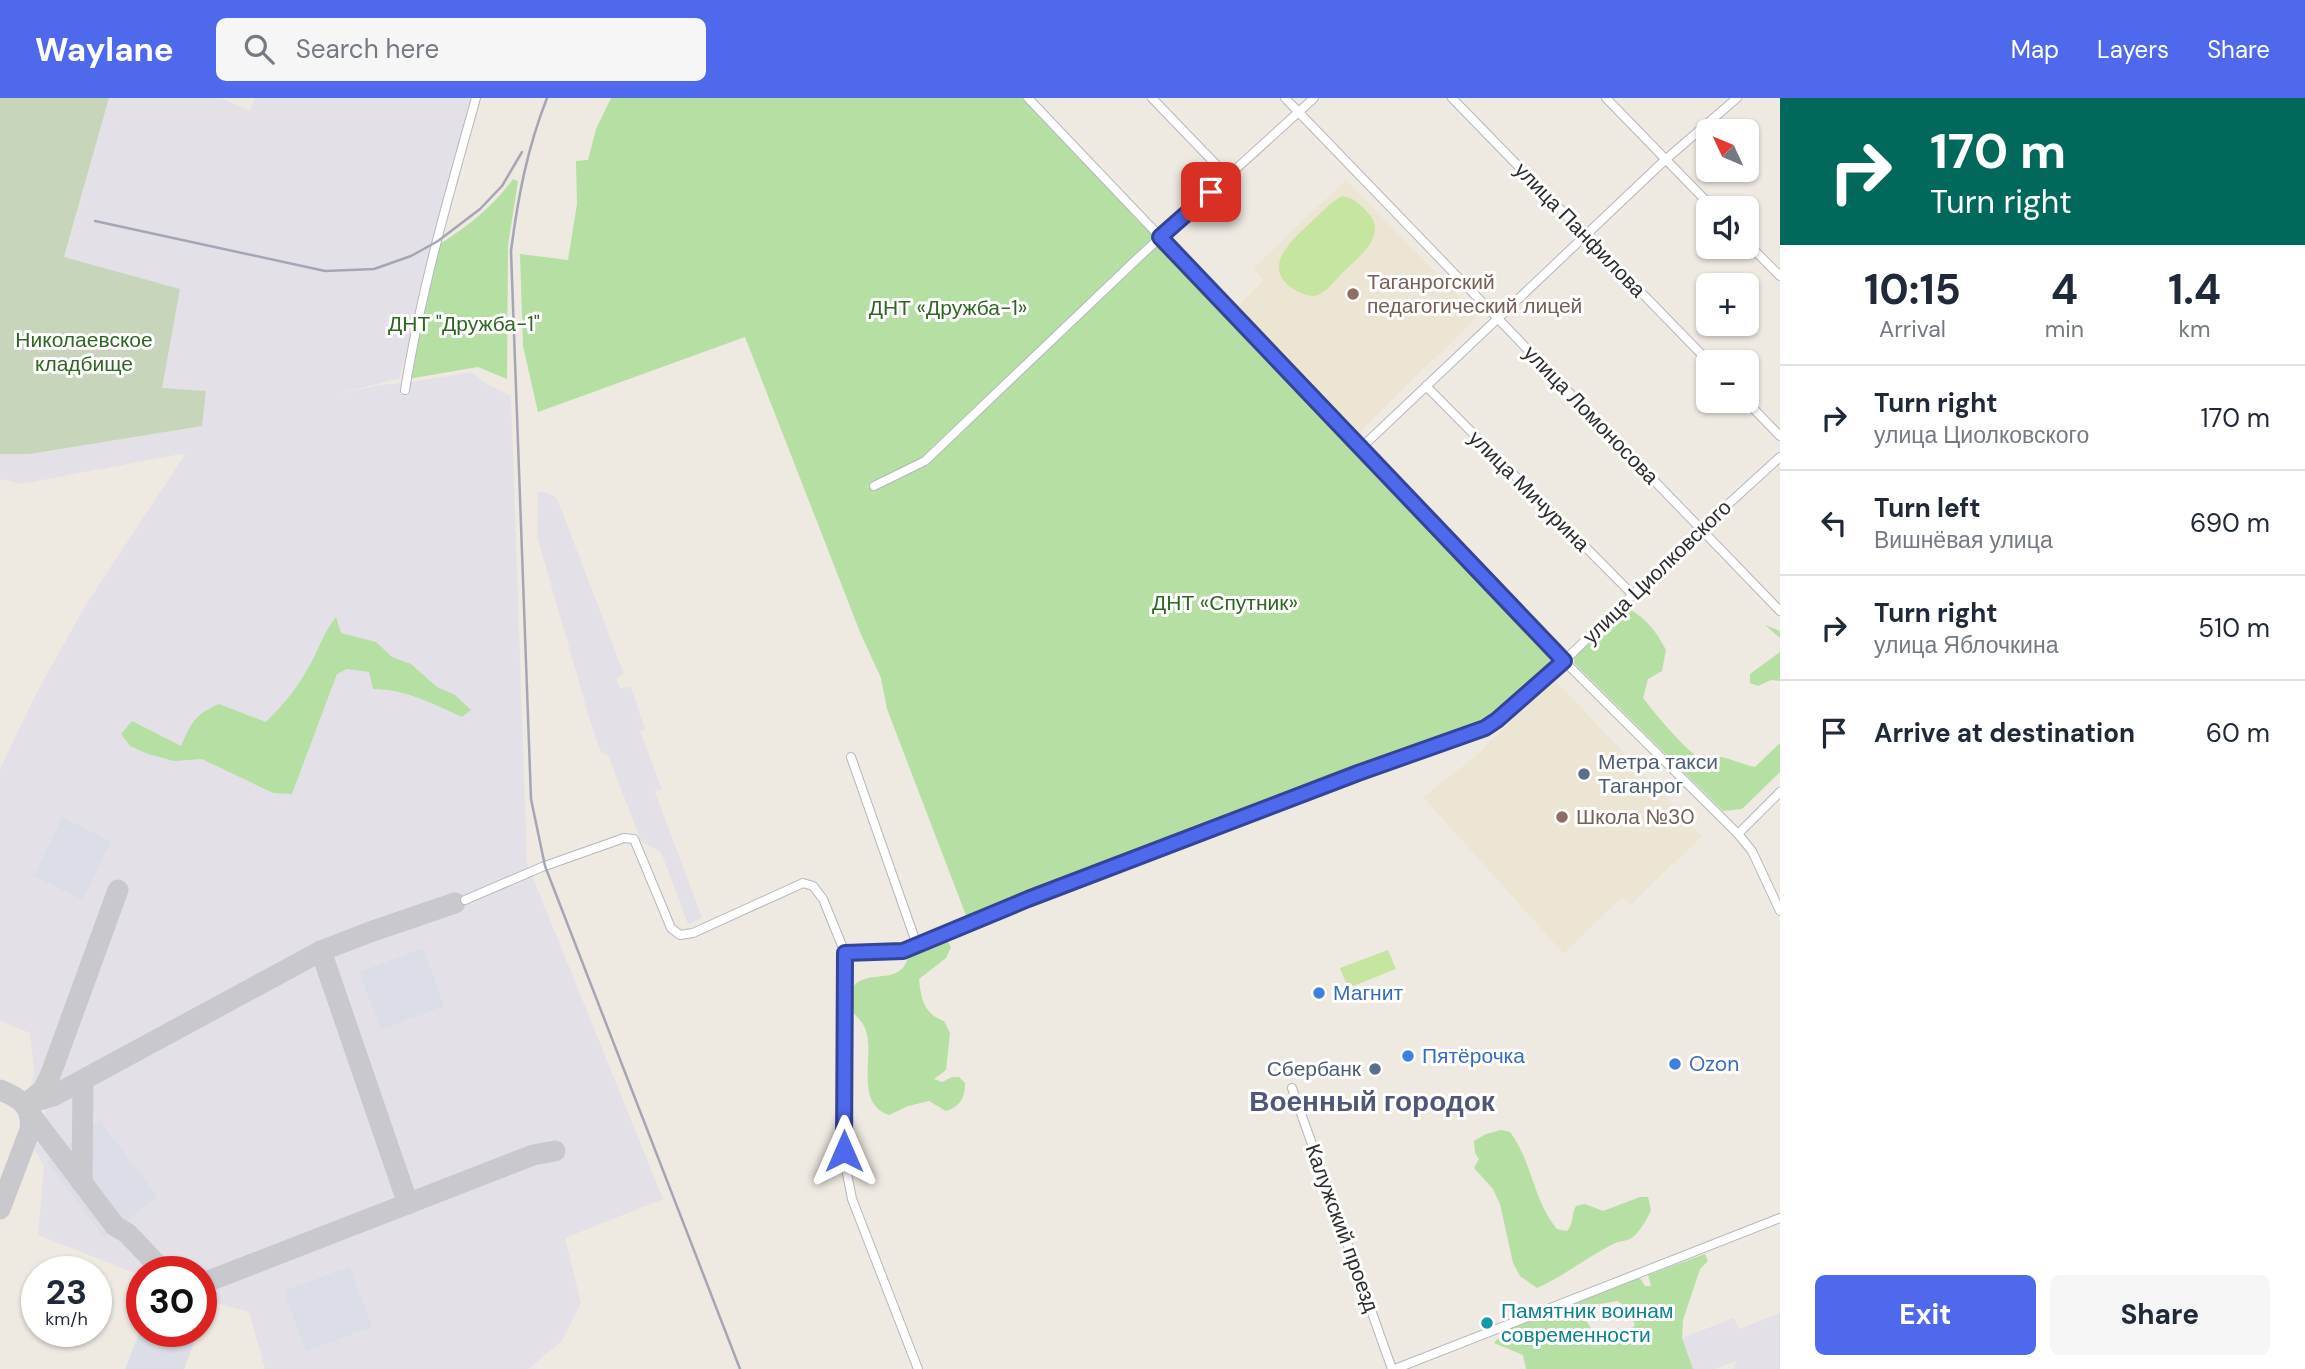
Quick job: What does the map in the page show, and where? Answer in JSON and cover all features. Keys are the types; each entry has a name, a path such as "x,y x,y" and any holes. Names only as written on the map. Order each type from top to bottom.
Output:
{"street":[{"path":"405,390 442,217 476,98"},
{"path":"1028,98 1564,661 1738,834 1752,851 1780,911"},
{"path":"1152,98 1228,177"},
{"name":"улица Ломоносова","path":"1285,98 1780,611"},
{"path":"874,486 925,461 1160,237 1314,98"},
{"name":"улица Панфилова","path":"1452,98 1697,350"},
{"path":"1606,98 1701,196"},
{"path":"1362,447 1665,160 1737,98"},
{"path":"1759,255 1780,276"},
{"name":"улица Мичурина","path":"1426,386 1633,595"},
{"path":"1758,413 1780,436"},
{"name":"улица Циолковского","path":"845,953 903,951 1028,899 1358,773 1485,728 1564,661 1780,457"},
{"path":"851,757 917,945"},
{"path":"1738,834 1780,792"},
{"path":"465,900 550,864 624,838 634,839 671,928 680,935 693,933 803,883 813,886 823,899 845,953 844,1158 856,1211 918,1369"},
{"name":"Калужский проезд","path":"1292,1088 1393,1369"},
{"path":"1393,1369 1780,1219"}],"shaded area":[{"path":"109,98 221,98 250,111 255,98 471,98 400,378 334,395 380,385 472,372 485,383 511,396 527,863 663,1199 565,1238 581,1303 562,1341 528,1369 265,1369 249,1312 217,1303 217,1256 126,1256 126,1270 112,1264 112,1256 91,1256 38,1235 44,1166 32,1145 49,1102 30,1092 34,1070 30,1033 0,1021 0,769 38,690 87,603 186,453 21,484 0,479 0,454 30,454 202,426 162,389 61,258 67,248"},
{"name":"Таганрогский педагогический лицей","path":"1346,180 1478,316 1359,432 1237,307 1264,280 1253,269"},
{"path":"538,492 545,492 557,498 624,674 616,679 620,688 631,687 645,729 640,732 662,789 655,792 702,918 688,924 661,852 641,841 609,757 605,753 602,754 592,727 537,536"},
{"name":"Школа №30","path":"1555,680 1702,836 1630,905 1622,897 1564,954 1423,797 1471,760"},
{"path":"62,817 111,841 83,900 34,876"},
{"path":"423,948 444,1006 381,1030 359,972"},
{"path":"100,1121 158,1197 104,1237 47,1162"},
{"path":"350,1266 372,1327 306,1351 284,1291"},
{"path":"1780,1313 1780,1369 1734,1369 1736,1361 1714,1369 1693,1369 1682,1338 1734,1318 1739,1329"},
{"path":"134,1347 192,1347 184,1369 125,1369"}],"green space":[{"name":"Николаевское кладбище","path":"0,98 109,98 64,257 180,289 162,388 206,391 202,426 30,454 0,454"},
{"path":"611,98 1022,98 1559,656 1487,723 967,918 887,709 881,678 860,632 745,337 538,412 523,346 520,254 568,260 577,204 576,161 588,160 596,129"},
{"name":"ДНТ \"Дружба-1\"","path":"513,179 518,181 508,245 507,379 478,367 408,379 440,244 480,215"},
{"path":"1342,196 1356,202 1374,221 1375,230 1369,246 1318,295 1309,295 1293,289 1279,272 1282,255 1302,231"},
{"path":"1627,608 1650,626 1666,650 1662,671 1648,679 1643,698 1699,759 1720,757 1755,767 1780,743 1780,772 1742,809 1723,811 1574,663 1575,651 1607,620"},
{"path":"336,617 341,633 376,642 392,657 411,664 437,687 455,695 471,710 462,717 408,694 373,689 369,672 347,669 337,674 292,794 273,793 202,759 174,761 148,754 130,746 121,734 132,721 181,746 195,720 219,704 266,722 298,684"},
{"path":"1765,625 1780,631 1780,638"},
{"path":"1780,652 1780,681 1771,680 1758,686 1750,683 1750,674"},
{"path":"946,939 951,947 946,958 919,979 925,1005 932,1014 944,1021 950,1033 946,1070 934,1079 942,1082 959,1077 965,1083 963,1097 959,1104 946,1111 929,1101 908,1106 889,1115 878,1109 872,1100 868,1089 868,1038 861,1021 845,1002 851,989 859,982 897,973 909,955"},
{"path":"1388,950 1396,969 1348,988 1340,968"},
{"path":"1501,1130 1510,1132 1517,1143 1543,1206 1557,1229 1567,1231 1576,1206 1585,1204 1603,1211 1640,1197 1648,1197 1651,1210 1641,1228 1631,1239 1613,1244 1537,1288 1520,1276 1513,1263 1500,1204 1493,1189 1474,1168 1479,1159 1475,1153 1474,1141"},
{"path":"1705,1254 1708,1261 1700,1269 1683,1320 1682,1338 1693,1369 1526,1369 1523,1355 1494,1343 1507,1331 1541,1310 1637,1273 1645,1286 1651,1286 1648,1275","holes":["1617,1301 1628,1308 1635,1325 1624,1337 1600,1342 1585,1319 1593,1305"]}],"taxiway":[{"path":"28,1102 43,1090 50,1076 118,890"},
{"path":"26,1104 53,1096 321,951 455,903"},
{"path":"321,951 408,1204"},
{"path":"82,1183 83,1080"},
{"path":"0,1090 24,1104 30,1122 30,1130 0,1209"},
{"path":"31,1115 115,1226 127,1233 149,1256"},
{"path":"217,1278 533,1155 555,1151"}],"railway":[{"path":"547,98 524,173 511,251 531,799 545,866 740,1369"},
{"path":"95,221 325,271 374,269 411,256 438,241 480,209 502,186 522,152"}],"place":[{"name":"Таганрогский педагогический лицей","path":"1353,294"},
{"name":"Метра такси Таганрог","path":"1584,774"},
{"name":"Школа №30","path":"1562,817"},
{"name":"Магнит","path":"1319,993"},
{"name":"Пятёрочка","path":"1408,1056"},
{"name":"Ozon","path":"1675,1064"},
{"name":"Сбербанк","path":"1375,1069"},
{"name":"Памятник воинам современности","path":"1487,1323"}],"district":[{"name":"Военный городок","path":"1372,1101"}],"route":[{"path":"844,1151 845,953 903,951 1028,899 1358,773 1485,728 1564,661 1160,237 1211,192"}],"park label":[{"name":"ДНТ «Дружба-1»","path":"948,308"},
{"name":"ДНТ «Спутник»","path":"1225,603"}]}
